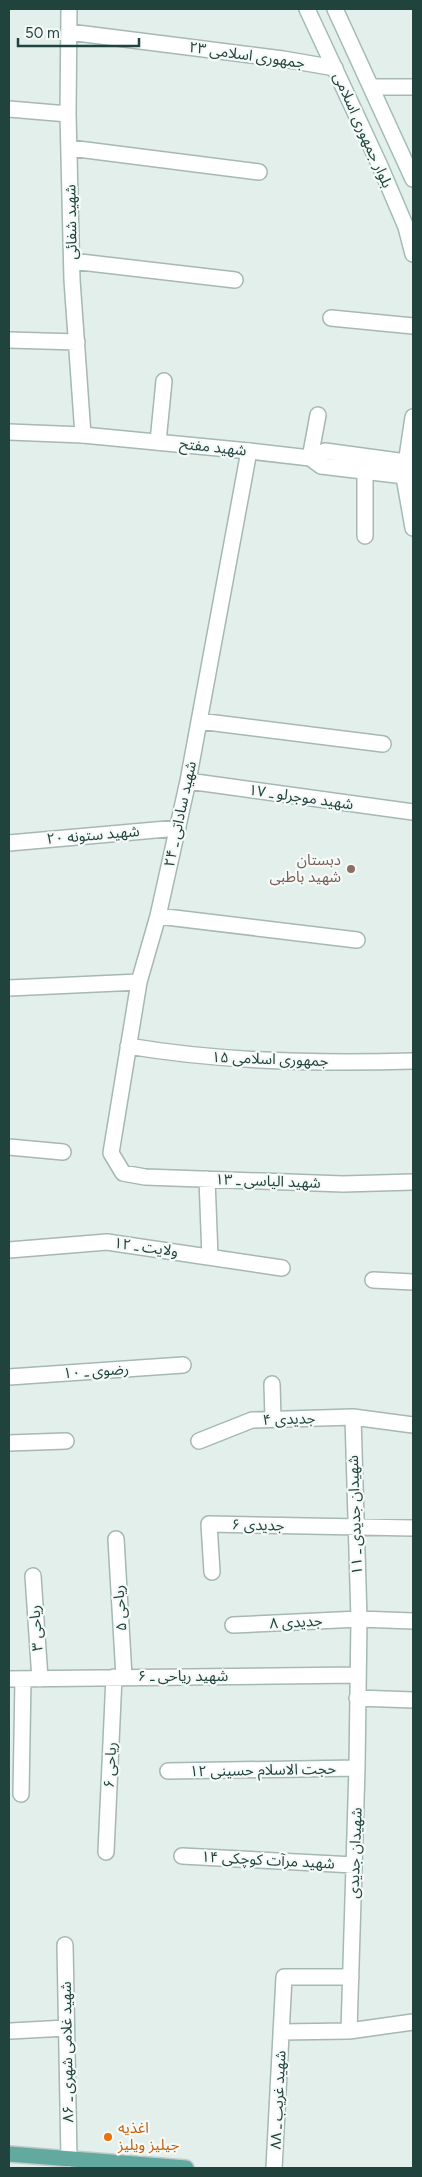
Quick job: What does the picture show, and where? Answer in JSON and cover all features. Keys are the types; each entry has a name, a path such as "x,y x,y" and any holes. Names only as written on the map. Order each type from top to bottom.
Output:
{"main road":[{"path":"9,2154 186,2168"}],"street":[{"name":"شهید شفائی","path":"69,9 68,114 72,261 82,435"},
{"name":"بلوار جمهوری اسلامی","path":"307,9 406,227 413,254"},
{"name":"بلوار جمهوری اسلامی","path":"335,9 413,179"},
{"name":"جمهوری اسلامی ۲۳","path":"69,32 283,59 335,68"},
{"path":"371,87 413,87"},
{"path":"9,109 68,114"},
{"path":"364,132 388,122"},
{"path":"70,148 259,172"},
{"path":"72,261 235,280"},
{"path":"331,318 413,326"},
{"path":"9,340 77,342"},
{"path":"158,442 164,381"},
{"path":"310,458 318,414"},
{"path":"413,417 409,470 413,528"},
{"name":"شهید مفتح","path":"9,432 82,435 249,451 310,458 321,466 365,472 409,470"},
{"name":"شهید ساداتی ـ ۲۴","path":"123,1173 111,1153 139,982 158,916 188,781 249,451"},
{"path":"310,458 325,451 409,470"},
{"path":"365,472 365,536"},
{"path":"199,721 383,744"},
{"name":"شهید موجرلو ـ ۱۷","path":"188,781 413,812"},
{"name":"شهید ستونه ۲۰","path":"9,843 178,828"},
{"path":"158,916 357,940"},
{"path":"9,988 139,982"},
{"name":"جمهوری اسلامی ۱۵","path":"128,1046 180,1054 256,1060 413,1061"},
{"path":"9,1147 63,1152"},
{"name":"شهید الیاسی ـ ۱۳","path":"123,1173 145,1177 343,1184 413,1182"},
{"path":"207,1179 210,1257"},
{"name":"ولایت ـ ۱۲","path":"9,1250 107,1242 282,1268"},
{"path":"373,1280 413,1282"},
{"name":"رضوی ـ ۱۰","path":"9,1377 183,1365"},
{"path":"272,1384 272,1420"},
{"path":"352,1416 413,1425"},
{"name":"جدیدی ۴","path":"199,1442 252,1420 352,1416"},
{"name":"شهیدان جدیدی ـ ۱۱","path":"352,1416 359,1619 357,1675"},
{"path":"9,1443 66,1442"},
{"name":"جدیدی ۶","path":"212,1572 209,1524 356,1527"},
{"path":"356,1527 413,1528"},
{"name":"ریاحی ۵","path":"116,1539 119,1677"},
{"name":"ریاحی ۳","path":"33,1576 40,1679"},
{"name":"جدیدی ۸","path":"233,1625 359,1619 413,1621"},
{"name":"شهید ریاحی ـ ۶","path":"16,1679 357,1675"},
{"name":"شهیدان جدیدی","path":"349,2031 357,1768 357,1675"},
{"name":"ریاحی ۶","path":"106,1852 119,1677"},
{"path":"16,1679 21,1794"},
{"path":"357,1698 413,1700"},
{"name":"حجت الاسلام حسینی ۱۲","path":"168,1771 357,1768"},
{"name":"شهید مرآت کوچکی ۱۴","path":"182,1856 354,1864"},
{"name":"شهید غلامی شهری ـ ۸۶","path":"65,1945 69,2159"},
{"name":"شهید غریب ـ ۸۸","path":"274,2168 284,1977 351,1977"},
{"name":"شهید غریب ـ ۸۸","path":"281,2032 349,2031 413,2022"},
{"path":"11,2031 66,2028"}],"place":[{"name":"دبستان شهید باطبی","path":"351,869"},
{"name":"اغذیه جیلیز ویلیز","path":"108,2137"}]}
